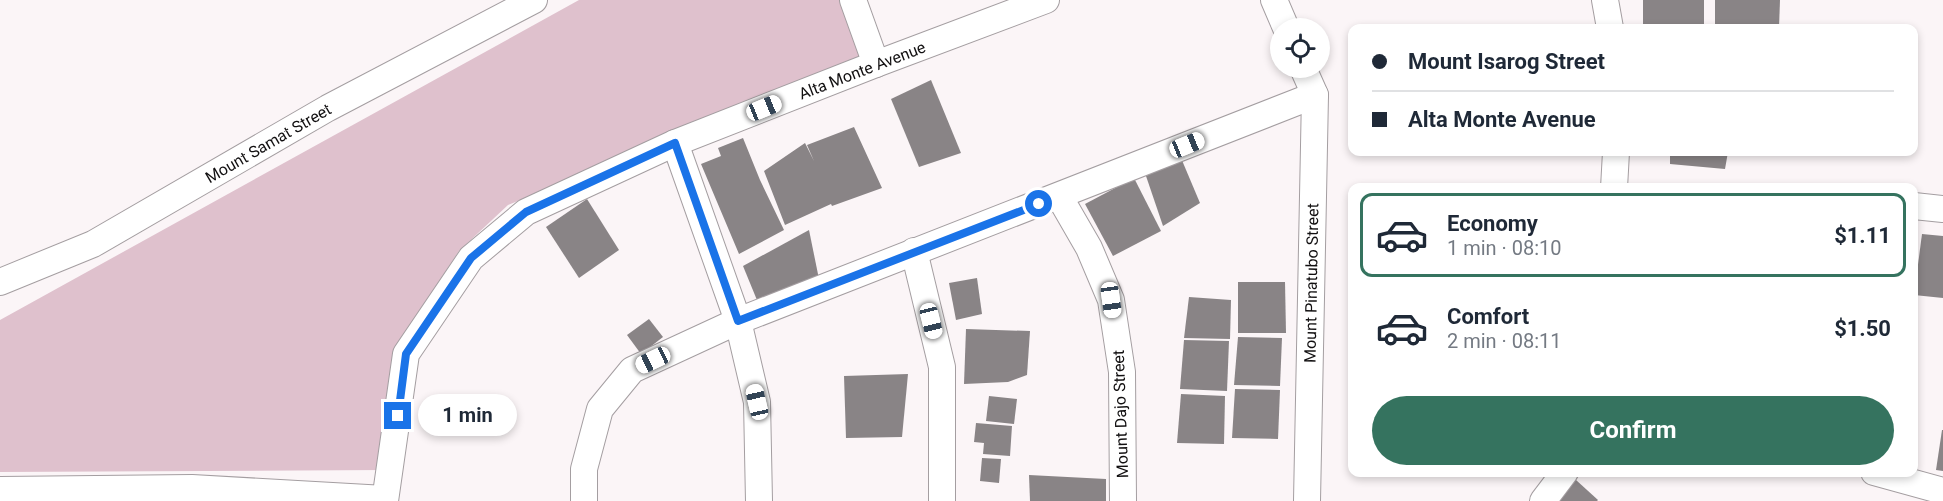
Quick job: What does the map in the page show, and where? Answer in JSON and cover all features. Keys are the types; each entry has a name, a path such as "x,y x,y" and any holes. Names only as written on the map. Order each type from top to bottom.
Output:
{"street":[{"name":"Mount Samat Street","path":"0,282 93,244 328,108 534,0"},
{"path":"853,0 876,64"},
{"name":"Alta Monte Avenue","path":"385,500 406,354 471,258 526,212 675,143 1046,0"},
{"path":"1274,0 1282,18"},
{"path":"1605,0 1609,24"},
{"name":"Mount Pinatubo Street","path":"1307,78 1315,95 1307,501"},
{"path":"584,501 584,469 600,409 632,370 738,321 1315,95"},
{"path":"675,143 738,321 757,402 759,501"},
{"path":"1614,183 1616,156"},
{"name":"Mount Dajo Street","path":"1059,196 1089,248 1111,300 1122,372 1123,501"},
{"path":"1918,206 1943,209"},
{"path":"914,251 942,367 942,501"},
{"path":"1543,501 1561,477"},
{"path":"1892,477 1943,491"},
{"path":"0,490 192,488 385,500"}],"shaded area":[{"path":"579,0 841,0 867,59 508,205 459,251 397,345 385,470 0,472 0,320"}],"building":[{"path":"1643,0 1704,0 1704,24 1643,24"},
{"path":"1715,0 1780,0 1779,24 1715,24"},
{"path":"931,80 961,153 919,167 891,99"},
{"path":"854,127 882,188 832,206 831,204 785,225 764,171 805,143 814,161 807,145"},
{"path":"743,138 784,230 739,254 701,164 721,156 718,148"},
{"path":"1670,156 1727,156 1725,169 1670,164"},
{"path":"1181,158 1200,203 1163,226 1146,176"},
{"path":"1134,178 1161,231 1113,256 1085,204"},
{"path":"587,199 619,250 579,278 546,227"},
{"path":"809,230 819,279 759,305 743,266"},
{"path":"1922,234 1943,236 1943,298 1918,295 1918,264"},
{"path":"977,278 982,314 956,320 949,283"},
{"path":"1238,282 1285,282 1286,333 1238,333"},
{"path":"1189,297 1231,300 1230,339 1184,338"},
{"path":"649,319 663,337 641,354 627,335"},
{"path":"966,329 1030,331 1027,375 1008,382 964,384"},
{"path":"1238,337 1282,338 1280,386 1234,385"},
{"path":"1184,340 1229,341 1227,391 1180,389"},
{"path":"908,374 902,437 846,438 844,376"},
{"path":"1235,389 1280,390 1278,439 1232,438"},
{"path":"1181,394 1225,396 1224,444 1177,443"},
{"path":"989,396 1017,399 1014,424 986,421"},
{"path":"976,423 1012,426 1010,456 983,454 984,443 974,442"},
{"path":"1943,430 1943,471 1936,470"},
{"path":"982,458 1001,459 999,483 980,481"},
{"path":"1029,475 1106,479 1106,501 1030,501"},
{"path":"1576,480 1598,500 1558,501"}],"route":[{"path":"398,416 406,354 471,258 526,212 675,143 738,321 1039,204"}]}
